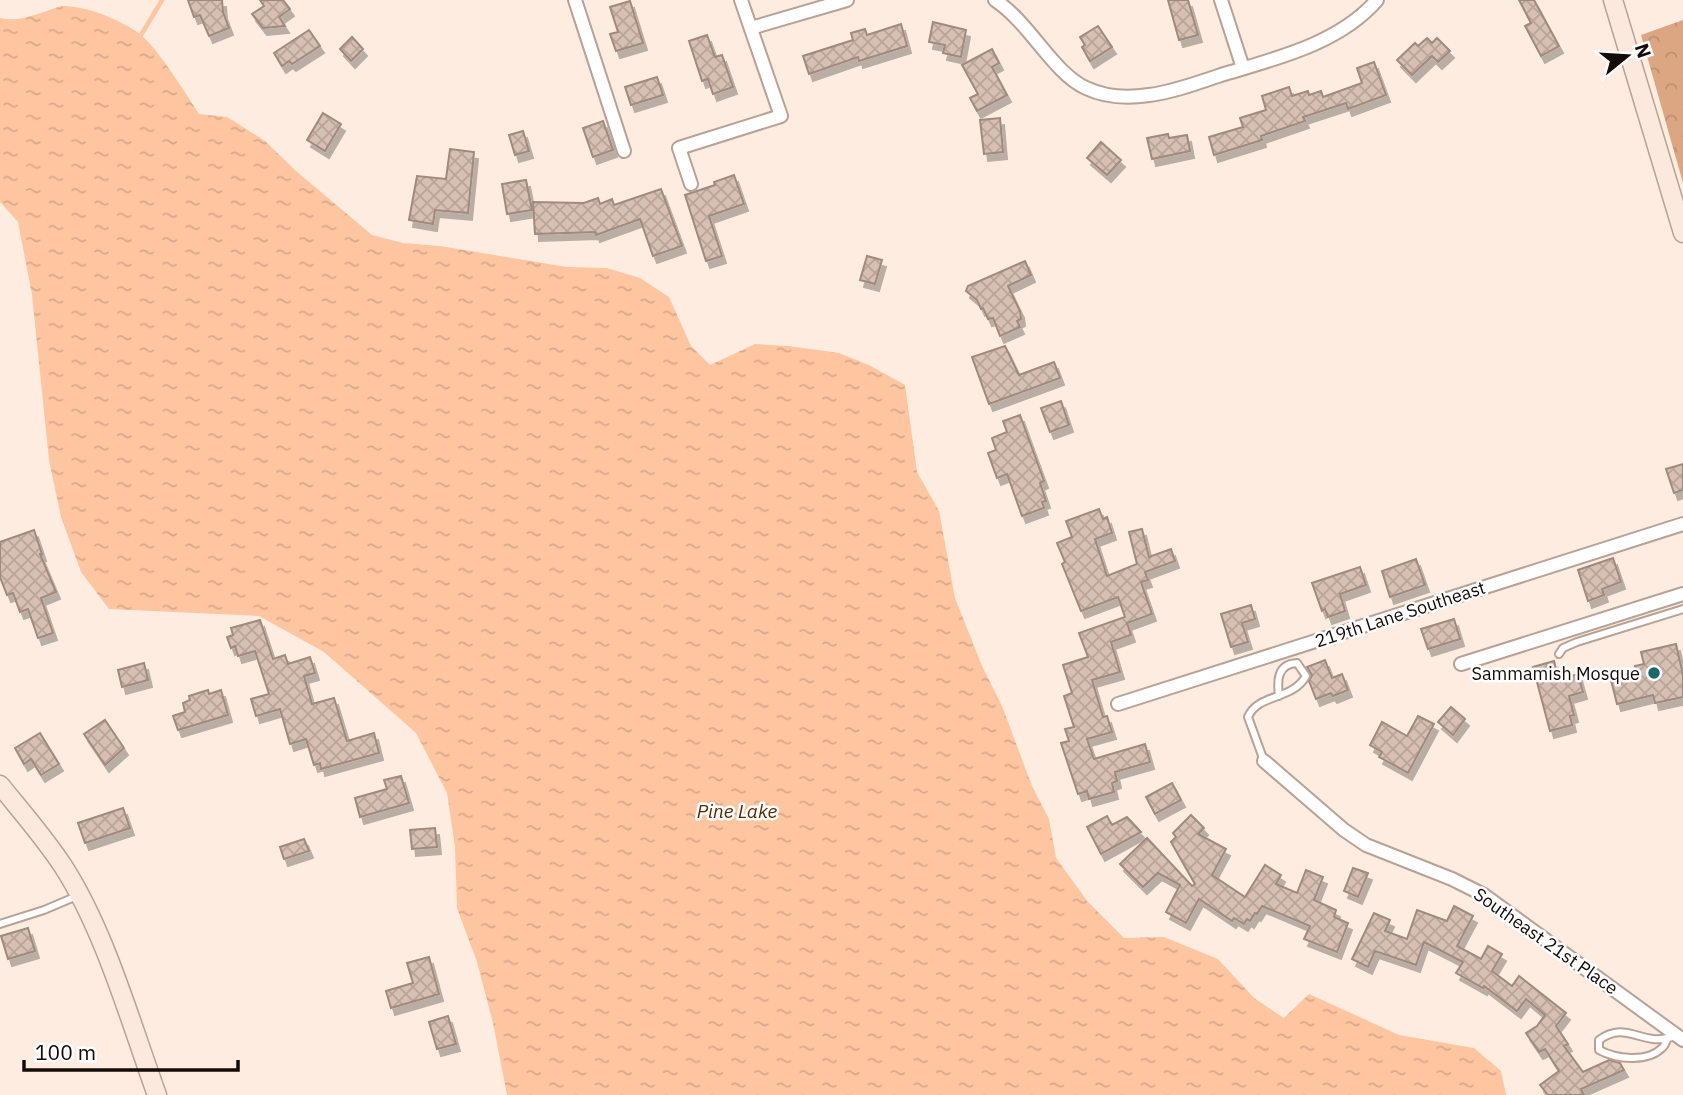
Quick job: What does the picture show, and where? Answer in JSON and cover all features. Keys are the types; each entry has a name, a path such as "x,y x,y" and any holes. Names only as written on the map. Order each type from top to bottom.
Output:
{"street":[{"path":"575,0 624,151"},
{"path":"691,184 679,148 781,116 741,0"},
{"path":"751,28 847,0"},
{"path":"995,0 1023,23 1075,82 1089,90 1128,97 1170,91 1304,48 1354,21 1377,0"},
{"path":"1221,0 1244,68"},
{"path":"1613,0 1683,233"},
{"name":"219th Lane Southeast","path":"1118,704 1683,524"},
{"path":"1461,664 1683,594"},
{"name":"Southeast 21st Place","path":"1264,761 1344,830 1366,845 1452,879 1484,895 1532,927 1676,1038"},
{"path":"0,785 62,865 79,895 103,947 157,1095"}],"lane":[{"path":"1559,654 1563,648 1577,642 1683,609"},
{"path":"1264,761 1248,717 1251,709 1259,703 1279,696 1300,686 1306,676 1297,663 1290,663 1281,670 1277,681 1279,696"},
{"path":"0,924 44,911 79,895"},
{"path":"1628,1032 1656,1040 1676,1038 1662,1049 1639,1059 1607,1054 1599,1050 1599,1040 1609,1033 1628,1032"}],"green space":[{"path":"1683,20 1683,183 1641,35"}],"water":[{"name":"Pine Lake","path":"61,6 103,14 141,35 164,62 199,114 227,117 265,141 372,235 403,243 440,246 567,267 607,268 640,278 669,297 691,346 710,365 755,344 789,346 839,353 869,365 905,385 917,472 939,511 955,598 982,666 1002,706 1032,786 1049,819 1056,858 1088,902 1124,938 1164,937 1218,959 1254,998 1284,1018 1309,994 1399,1035 1474,1048 1501,1071 1506,1095 507,1095 493,1023 477,962 457,908 455,847 447,793 416,733 324,652 259,616 109,609 81,572 61,517 49,460 32,295 18,222 0,202 0,18 23,18"}],"building":[{"path":"188,0 222,0 229,28 209,36 200,15 194,17"},
{"path":"260,0 283,0 290,9 279,17 285,26 263,28 252,14 264,6"},
{"path":"1168,0 1188,0 1198,35 1179,40"},
{"path":"1519,0 1534,0 1559,46 1541,56 1525,26 1531,23"},
{"path":"630,1 643,43 616,51 610,34 618,32 610,7"},
{"path":"933,22 966,30 961,57 943,53 945,45 929,42"},
{"path":"901,24 907,46 859,61 858,57 809,74 803,56 853,40 851,33 865,29 867,35"},
{"path":"1098,26 1112,47 1090,61 1080,37"},
{"path":"309,30 320,46 292,64 289,61 282,66 274,53"},
{"path":"707,35 715,57 722,55 733,87 713,94 708,79 702,81 689,41"},
{"path":"352,37 363,49 351,61 340,49"},
{"path":"1427,38 1432,43 1437,38 1450,51 1438,62 1432,56 1412,75 1397,60 1415,43 1418,46"},
{"path":"992,49 999,63 992,67 1007,95 977,111 970,98 978,94 962,65"},
{"path":"1374,62 1386,95 1348,109 1346,103 1303,117 1305,121 1261,136 1262,140 1214,155 1209,137 1243,127 1240,118 1266,110 1262,96 1289,87 1292,96 1308,91 1309,95 1321,91 1323,97 1362,83 1357,68"},
{"path":"657,77 663,95 631,105 625,87"},
{"path":"323,113 341,124 325,151 307,140"},
{"path":"1000,118 1003,152 984,154 980,120"},
{"path":"603,121 613,150 593,157 583,128"},
{"path":"523,131 529,151 515,155 509,135"},
{"path":"1168,134 1169,138 1187,135 1190,151 1152,159 1147,138"},
{"path":"1101,142 1121,160 1107,175 1087,158"},
{"path":"450,149 474,152 468,213 435,210 433,224 409,220 417,176 446,179"},
{"path":"734,175 744,204 709,216 722,256 706,261 685,195"},
{"path":"526,180 532,210 507,214 502,184"},
{"path":"661,189 682,246 653,256 640,219 596,235 595,232 535,234 533,202 584,203 598,198 600,204 612,199 614,205"},
{"path":"867,256 882,260 875,284 860,280"},
{"path":"1025,261 1031,275 1008,286 1020,311 1021,319 1017,321 1020,327 1000,336 993,318 988,319 977,300 966,291 968,286"},
{"path":"1005,346 1019,375 1054,362 1060,378 989,404 972,357"},
{"path":"1061,401 1069,425 1050,432 1041,408"},
{"path":"1020,415 1044,481 1040,483 1046,501 1042,502 1044,508 1022,516 1007,474 997,478 988,453 996,450 992,438 1007,432 1003,421"},
{"path":"1683,464 1683,490 1674,493 1666,469"},
{"path":"1099,509 1103,519 1107,517 1112,533 1095,539 1107,576 1137,564 1129,532 1142,529 1149,557 1171,549 1175,561 1145,572 1148,580 1141,582 1152,614 1127,623 1131,635 1111,642 1120,672 1092,680 1103,717 1107,716 1112,732 1087,739 1094,759 1145,744 1150,762 1115,772 1117,781 1112,783 1114,792 1089,799 1087,791 1078,794 1061,743 1069,741 1065,729 1074,727 1064,696 1072,693 1063,665 1088,657 1079,633 1125,617 1118,597 1081,611 1062,564 1065,562 1057,543 1072,537 1066,521"},
{"path":"34,530 40,554 56,592 41,598 53,633 38,638 28,609 20,612 13,593 7,595 0,577 0,542"},
{"path":"1613,558 1621,582 1602,589 1604,595 1588,601 1578,570"},
{"path":"1416,559 1425,585 1390,597 1382,571"},
{"path":"1360,567 1366,585 1340,594 1345,611 1328,617 1325,609 1322,611 1312,583"},
{"path":"1251,605 1255,619 1242,623 1248,642 1231,647 1221,614"},
{"path":"1454,619 1460,639 1428,649 1421,629"},
{"path":"260,620 273,659 285,655 288,664 310,657 315,673 304,676 312,704 334,698 347,741 374,733 379,753 321,769 320,763 314,765 306,739 290,744 280,709 256,716 251,699 269,694 255,651 238,656 235,646 231,648 227,637 233,635 231,628"},
{"name":"Sammamish Mosque","path":"1676,644 1683,675 1683,697 1655,703 1653,695 1617,704 1610,676 1636,670 1635,666 1644,664 1641,652"},
{"path":"1325,660 1332,678 1342,674 1348,690 1316,699 1309,681 1312,675 1307,667"},
{"path":"1554,661 1559,680 1578,674 1583,692 1569,696 1574,715 1570,716 1572,725 1550,731 1533,667"},
{"path":"144,663 148,680 122,687 118,670"},
{"path":"208,690 209,694 221,690 228,715 178,730 173,716 185,712 183,703 190,700 189,696"},
{"path":"1451,707 1465,719 1453,735 1438,722"},
{"path":"1418,716 1434,724 1408,773 1379,757 1382,752 1370,745 1382,722 1407,736"},
{"path":"105,720 124,748 105,765 84,734"},
{"path":"40,733 59,764 41,775 31,759 24,764 15,748"},
{"path":"401,776 409,803 360,817 355,798 387,789 384,780"},
{"path":"1172,783 1181,800 1155,814 1146,797"},
{"path":"123,808 130,828 85,843 78,823"},
{"path":"1191,815 1204,828 1198,834 1226,849 1212,875 1245,897 1265,865 1281,875 1276,884 1297,893 1306,870 1323,877 1314,900 1336,910 1334,917 1348,923 1337,952 1304,939 1310,926 1262,906 1250,921 1247,919 1244,924 1234,918 1232,921 1199,899 1186,923 1166,912 1180,885 1158,873 1143,887 1120,864 1147,838 1192,886 1195,884 1171,842 1176,837 1173,833"},
{"path":"1107,816 1112,825 1127,817 1141,832 1101,854 1087,827"},
{"path":"435,828 437,847 412,849 410,830"},
{"path":"304,839 309,851 284,859 280,847"},
{"path":"1353,868 1368,873 1358,897 1344,891"},
{"path":"1454,906 1473,916 1457,946 1481,959 1488,946 1502,954 1492,971 1512,986 1519,976 1566,1013 1556,1026 1568,1044 1564,1046 1583,1072 1609,1060 1620,1063 1624,1070 1581,1089 1584,1095 1548,1095 1540,1085 1559,1071 1545,1049 1539,1052 1526,1033 1537,1026 1545,1015 1526,999 1517,1011 1484,986 1483,988 1456,973 1463,962 1424,942 1416,965 1375,951 1368,967 1352,959 1374,913 1390,920 1385,931 1407,939 1417,910 1447,921"},
{"path":"28,928 35,951 8,959 1,936"},
{"path":"429,957 439,994 391,1008 386,991 413,983 407,963"},
{"path":"448,1016 456,1044 437,1049 429,1022"}],"waterway":[{"path":"141,35 162,0"}],"place":[{"name":"Sammamish Mosque","path":"1654,673"}]}
